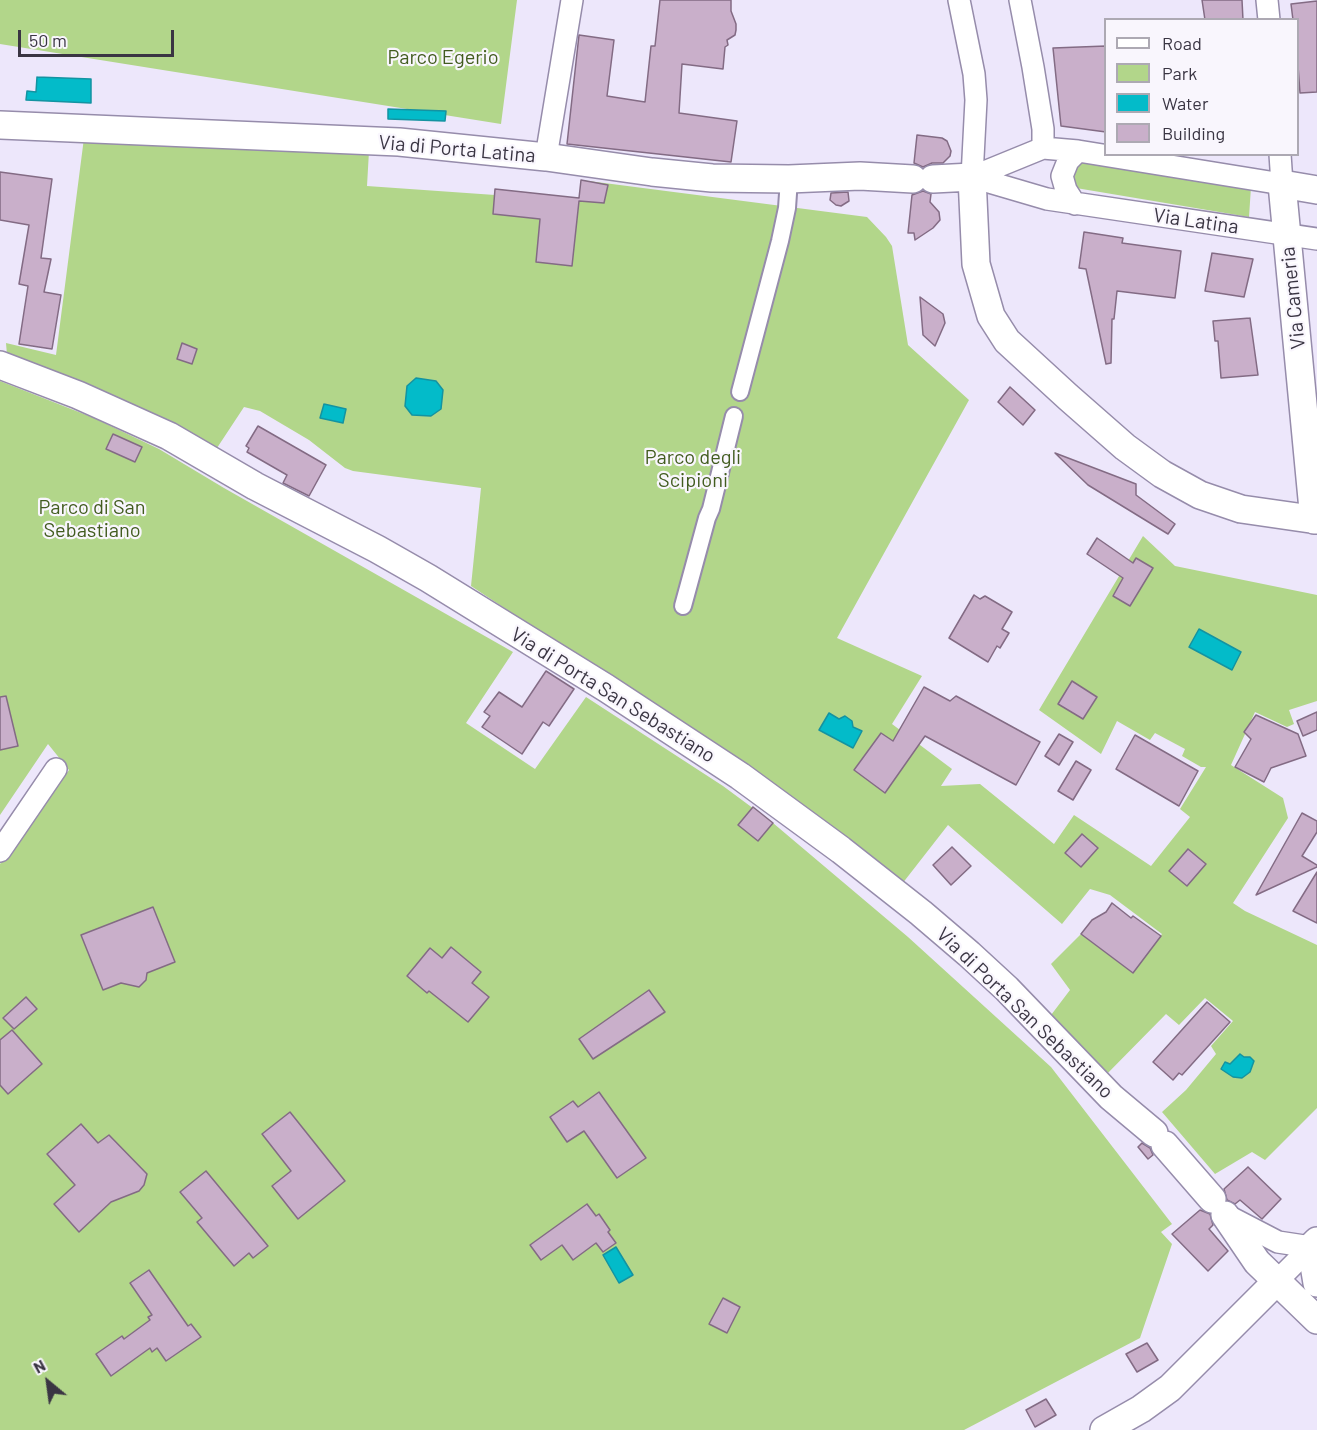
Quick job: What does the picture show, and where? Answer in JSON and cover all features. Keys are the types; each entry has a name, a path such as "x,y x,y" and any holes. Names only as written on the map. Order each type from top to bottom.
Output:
{"street":[{"path":"546,157 572,0"},
{"path":"959,0 973,65 976,91 972,177 976,264 991,316 1007,341 1125,447 1162,474 1200,495 1228,506 1259,513 1316,520"},
{"path":"1020,0 1035,78 1043,148"},
{"path":"1267,0 1269,18"},
{"name":"Via di Porta Latina","path":"0,125 399,142 546,157 712,178 789,179 860,176 923,179 972,177"},
{"path":"972,177 1043,148 1104,155"},
{"path":"1075,204 1066,190 1062,176 1068,161 1078,151"},
{"path":"1109,156 1317,190"},
{"path":"1280,156 1282,184"},
{"name":"Via Latina","path":"972,177 1047,199 1317,239"},
{"path":"740,392 780,241 787,208 789,179"},
{"name":"Via Cameria","path":"1282,184 1316,520"},
{"name":"Via di Porta San Sebastiano","path":"0,364 78,395 169,436 255,486 408,567 606,688 740,776 834,844 945,933 1006,989 1111,1097 1159,1139 1218,1207 1252,1255 1276,1282 1317,1320"},
{"path":"683,606 711,509 734,416"},
{"path":"0,851 56,769"},
{"name":"Via di Porta San Sebastiano","path":"1218,1207 1278,1242 1314,1244"},
{"path":"1104,1430 1141,1409 1170,1388 1314,1244"},
{"path":"1314,1244 1317,1283"}],"green space":[{"name":"Parco Egerio","path":"0,0 517,0 501,124 0,44"},
{"name":"Parco degli Scipioni","path":"84,138 153,145 369,151 367,186 495,195 493,214 540,219 536,262 572,266 581,180 867,217 892,246 908,345 969,400 837,638 922,676 892,724 952,769 941,786 980,784 1054,844 1074,815 1151,866 1190,817 1180,809 1206,767 1201,767 1182,756 1185,749 1155,733 1150,740 1117,721 1101,754 1039,710 1143,536 1175,566 1317,595 1317,701 1289,710 1294,724 1287,727 1255,712 1231,765 1283,798 1288,818 1233,903 1317,945 1317,1108 1265,1160 1252,1152 1215,1174 1162,1112 1186,1090 1216,1054 1211,1046 1233,1021 1205,998 1179,1025 1166,1014 1102,1079 1045,1023 1070,990 1051,964 1081,934 1133,973 1162,934 1110,895 1090,889 1062,924 948,825 902,884 760,777 471,586 481,488 353,471 345,468 309,440 260,411 244,407 215,451 7,355 6,343 56,355"},
{"path":"1077,159 1251,187 1249,217 1076,188 1071,176"},
{"name":"Parco di San Sebastiano","path":"0,381 94,418 159,449 513,652 466,723 535,769 586,697 723,786 773,823 908,937 1051,1067 1172,1224 1161,1232 1172,1244 1140,1338 964,1430 0,1430 0,864 69,770 48,744 0,815"}],"water":[{"path":"37,77 91,79 91,103 26,100 27,91 36,92"},
{"path":"388,109 446,111 445,121 388,119"},
{"path":"416,378 436,381 443,390 441,409 431,416 412,415 405,406 407,386"},
{"path":"324,404 346,409 343,423 320,418"},
{"path":"1199,629 1241,652 1232,670 1189,647"},
{"path":"829,713 839,719 845,716 852,721 853,727 862,731 853,748 819,730"},
{"path":"1240,1054 1254,1061 1250,1072 1242,1078 1233,1077 1221,1069 1225,1062 1230,1064"},
{"path":"616,1247 633,1275 619,1283 603,1255"}],"building":[{"path":"660,0 731,0 731,11 736,30 735,35 727,40 723,69 682,64 679,113 737,121 731,162 567,144 579,35 614,40 607,96 645,102 651,46 655,46"},
{"path":"1202,0 1242,0 1243,18 1205,18"},
{"path":"1317,1 1317,92 1300,93 1299,18 1293,18 1291,4"},
{"path":"1104,46 1104,132 1061,126 1053,48"},
{"path":"917,135 942,138 947,141 951,151 950,156 943,163 932,163 923,167 914,163"},
{"path":"0,172 52,179 41,258 51,259 44,292 61,295 52,349 19,344 28,286 19,284 29,225 0,220"},
{"path":"581,180 608,185 604,203 579,201 572,266 536,262 540,219 493,214 495,189 579,198"},
{"path":"923,191 931,194 930,202 939,212 940,220 933,228 915,240 914,233 908,233 912,195"},
{"path":"848,192 849,201 841,206 830,200 831,193"},
{"path":"1084,232 1123,238 1122,243 1181,251 1175,298 1117,291 1114,319 1112,319 1111,363 1106,364 1086,269 1079,268"},
{"path":"1212,253 1253,259 1244,297 1205,291"},
{"path":"920,297 943,314 945,323 935,346 923,335"},
{"path":"1250,318 1258,375 1221,378 1218,341 1215,341 1213,321"},
{"path":"182,343 197,349 192,364 177,359"},
{"path":"1010,387 1035,410 1023,425 998,402"},
{"path":"258,426 326,465 309,496 283,483 287,475 247,452 249,448 246,446"},
{"path":"113,434 142,447 135,462 106,449"},
{"path":"1055,453 1136,484 1136,495 1175,524 1168,534 1088,485"},
{"path":"1097,538 1133,563 1136,558 1153,568 1130,606 1113,596 1123,578 1087,554"},
{"path":"974,595 980,599 985,596 1012,612 1002,629 1009,633 1000,648 997,646 988,662 949,638"},
{"path":"546,671 574,689 549,726 543,722 522,754 482,727 490,716 484,712 499,692 522,707"},
{"path":"1072,681 1097,697 1083,719 1058,704"},
{"path":"924,687 950,701 956,696 1040,742 1016,785 925,736 885,793 854,770 881,733 893,741"},
{"path":"6,696 18,746 0,750 0,697"},
{"path":"1317,712 1317,730 1303,736 1297,721"},
{"path":"1256,715 1298,734 1306,756 1271,768 1264,782 1235,767 1251,739 1244,732"},
{"path":"1059,734 1073,742 1059,765 1045,756"},
{"path":"1135,735 1198,771 1179,806 1116,769"},
{"path":"1076,761 1091,770 1073,800 1058,791"},
{"path":"753,807 773,823 758,841 738,825"},
{"path":"1302,813 1317,821 1317,832 1302,856 1317,867 1256,895"},
{"path":"1082,834 1098,848 1081,867 1065,853"},
{"path":"952,847 971,866 951,885 933,865"},
{"path":"1188,849 1206,864 1187,886 1169,871"},
{"path":"1317,872 1317,923 1293,911"},
{"path":"1112,903 1131,918 1133,916 1161,936 1133,973 1081,934 1092,920 1106,912"},
{"path":"153,907 175,962 147,973 146,980 139,987 121,983 103,990 81,935"},
{"path":"451,947 481,972 472,983 489,997 468,1022 407,976 430,948 442,958"},
{"path":"649,990 665,1012 593,1059 579,1039"},
{"path":"26,997 37,1009 14,1029 3,1018"},
{"path":"1207,1002 1230,1022 1182,1075 1179,1073 1173,1080 1153,1062"},
{"path":"12,1030 42,1064 8,1094 0,1085 0,1040"},
{"path":"599,1092 646,1158 617,1178 584,1131 567,1142 550,1117 573,1101 578,1107"},
{"path":"290,1112 345,1181 298,1219 272,1186 291,1171 262,1134"},
{"path":"81,1124 98,1143 109,1135 147,1174 144,1185 139,1191 111,1202 79,1232 54,1204 75,1185 47,1154"},
{"path":"1142,1143 1150,1148 1153,1155 1148,1159 1138,1147"},
{"path":"1248,1167 1281,1199 1262,1219 1240,1200 1235,1204 1227,1200 1224,1189"},
{"path":"206,1171 268,1246 253,1258 249,1253 234,1266 197,1222 202,1218 180,1192"},
{"path":"587,1204 596,1216 599,1214 616,1243 603,1252 596,1243 573,1260 562,1245 541,1260 530,1245"},
{"path":"1200,1210 1210,1214 1213,1225 1209,1229 1228,1251 1208,1271 1172,1234"},
{"path":"149,1270 188,1326 191,1324 201,1337 166,1361 157,1348 152,1352 150,1348 111,1376 96,1354 122,1336 124,1339 150,1320 148,1317 152,1315 130,1283"},
{"path":"723,1298 740,1307 727,1333 709,1324"},
{"path":"1147,1343 1158,1360 1137,1372 1126,1354"},
{"path":"1046,1399 1056,1415 1035,1427 1026,1410"}]}
